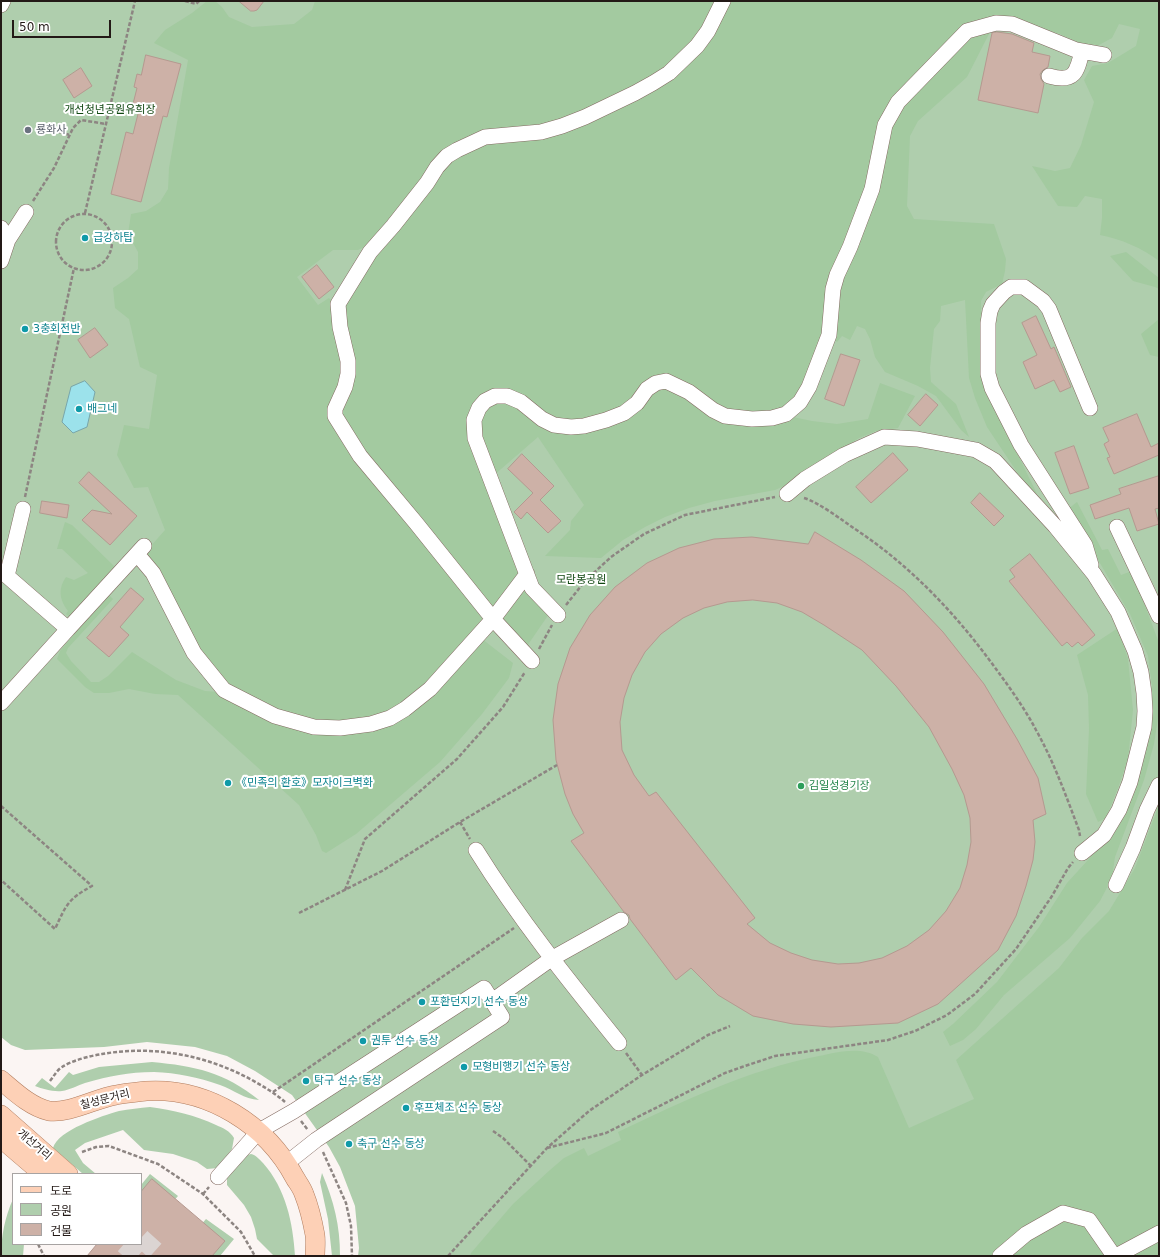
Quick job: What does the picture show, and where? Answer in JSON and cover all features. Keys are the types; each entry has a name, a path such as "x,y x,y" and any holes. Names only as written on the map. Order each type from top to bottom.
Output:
{"main road":[{"name":"칠성문거리","path":"1,1080 21,1097 50,1111 64,1110 116,1095 147,1091 172,1092 194,1097 216,1104 238,1116 259,1131 287,1163 304,1194 315,1235 315,1256"},
{"name":"개선거리","path":"1,1115 67,1173"},
{"name":"개선거리","path":"1,1138 42,1173"}],"lane":[{"path":"1,5 4,1"},
{"path":"532,661 493,619 360,456 335,416 335,409 345,387 348,374 348,361 340,327 338,304 370,252 393,226 447,156 485,137 541,132 562,126 586,117 635,93 669,72 697,46 708,31 723,1"},
{"path":"558,615 532,588 475,438 474,420 484,401 495,396 507,396 521,402 542,419 554,425 571,427 584,426 624,413 637,403 647,389 656,383 666,381 689,392 713,410 725,416 752,419 772,418 786,414 800,402 809,387 829,335 833,289 837,275 850,247 872,189 885,125 898,102 968,31 996,23 1012,24 1082,51 1104,56"},
{"path":"1050,76 1060,79 1071,76 1078,66 1082,51"},
{"path":"1,261 4,234 26,212"},
{"path":"1090,408 1049,309 1043,301 1024,287 1011,287 992,304 990,311 988,323 988,374 992,388 1021,445 1085,545 1094,574"},
{"path":"787,494 805,479 844,455 884,437 917,439 976,450 995,461 1055,526 1094,574 1118,612 1135,651 1141,672 1145,711 1144,727 1130,782 1119,810 1104,836 1082,853"},
{"path":"23,509 4,574 68,629"},
{"path":"1117,527 1159,616"},
{"path":"1,703 140,550 194,653 224,690 275,716 314,727 340,728 370,724 390,718 405,709 430,688 493,619 527,574"},
{"path":"1116,885 1159,785"},
{"path":"476,850 495,881 551,959 619,1043"},
{"path":"492,1001 551,959 621,920"},
{"path":"218,1177 259,1131 294,1111 484,988 502,1017 316,1140 287,1163"},
{"path":"1000,1256 1026,1234 1064,1213 1090,1220 1115,1256 1159,1233"}],"path":[{"path":"85,213 134,1"},
{"path":"185,1 196,4 199,1"},
{"path":"26,212 54,168 73,128 81,120 106,124"},
{"path":"42,127 70,135"},
{"path":"85,213 100,218 111,232 112,238 111,248 105,260 97,266 87,270 74,268 64,262 56,248 56,238 59,228 65,221 78,214 85,213"},
{"path":"23,509 74,268"},
{"path":"345,890 365,839 457,759 503,707 532,661 558,615 585,581 611,557 644,534 685,515 722,506 787,494 806,498 835,515 901,563 956,617 982,650 1036,729 1057,770 1080,830 1082,853 1068,868 1052,896 1016,949 974,994 946,1015 915,1031 888,1040 775,1056 725,1073 606,1133 547,1148"},
{"path":"299,913 382,871 460,822 557,765"},
{"path":"1,806 92,886 76,895 65,907 55,929 1,880"},
{"path":"460,822 466,832"},
{"path":"273,1092 524,921"},
{"path":"448,1256 547,1148 589,1111 642,1075 708,1035 730,1026"},
{"path":"635,1065 642,1075"},
{"path":"50,1080 62,1067"},
{"path":"493,1131 503,1138 531,1166"},
{"path":"82,1152 96,1147 109,1146 158,1164 203,1194 241,1232 254,1256"},
{"path":"38,1245 44,1256"}],"green space":[{"name":"모란봉공원","path":"1,1 1159,1 1159,1256 358,1256 359,1248 355,1206 340,1167 329,1147 292,1095 255,1071 227,1056 195,1047 147,1042 104,1047 25,1050 11,1045 1,1037"},
{"path":"207,1 215,1 222,7 229,17 252,27 294,24 312,10 315,1 719,1 706,29 666,70 560,123 455,146 370,244 358,250 333,250 297,277 318,305 329,298 335,305 345,363 332,408 486,618 429,683 391,713 339,725 276,713 229,685 198,649 143,555 165,530 148,487 134,488 117,455 124,425 149,429 157,375 140,367 129,319 115,308 113,288 138,269 138,252 128,234 131,214 146,211 160,202 168,189 169,168 188,60 154,43 165,30 192,13"},
{"path":"726,1 1159,1 1159,261 1146,252 1131,245 1100,235 1102,199 1085,196 1077,207 1058,206 1032,166 1055,171 1070,168 1081,145 1094,102 1084,80 1092,66 1108,63 1136,46 1140,29 1119,24 1112,38 1099,45 1082,44 1060,34 1008,18 987,20 892,101 826,334 798,400 771,416 728,412 674,380 623,408 582,423 555,422 500,392 470,420 523,567 492,611 362,453 339,415 341,401 341,312 350,290 441,168 487,140 542,135 656,86"},
{"path":"990,32 967,77 918,121 910,136 907,206 914,219 994,224 1006,259 1002,284 986,292 981,301 982,379 1037,494 1029,489 1023,481 987,427 975,398 969,378 965,300 941,306 940,321 934,329 930,368 931,382 956,404 969,437 961,430 936,396 918,386 885,372 875,357 870,339 865,329 857,326 850,340 842,336 837,342 832,338 837,289 889,126 901,103 970,33"},
{"path":"1126,252 1159,278 1159,289 1133,281 1110,256"},
{"path":"1159,319 1159,357 1150,355 1141,334"},
{"path":"880,383 915,396 898,428 876,431 859,438 793,482 775,490 715,501 689,508 665,517 623,540 601,558 545,556 570,530 571,521 584,505 538,437 493,476 478,436 480,411 505,399 554,428 640,403 666,384 712,413 788,416 837,424 868,419"},
{"path":"1077,502 1102,550 1108,549 1121,575 1132,571 1159,643 1159,712 1154,744 1144,780 1115,857 1112,878 1100,901 1070,938 1004,995 976,1029 963,1040 950,1046 943,1032 997,982 1039,927 1067,883 1109,837 1149,733 1152,686 1148,656 1130,614 1068,509"},
{"path":"65,522 72,525 116,568 70,617 66,614 68,611 61,598 63,581 66,577 74,580 88,573 62,549 57,549"},
{"path":"522,585 549,614 525,649 498,618"},
{"path":"108,594 113,599 68,648 66,653 71,661 91,682 99,682 108,676 132,652 176,680 205,691 219,692 272,719 372,727 482,639 513,663 509,678 482,714 440,762 356,834 326,853 322,851 316,835 299,805 178,695 155,694 129,689 109,693 94,693 85,687 57,659 60,651"},
{"path":"1118,628 1128,659 1133,710 1128,759 1106,818 1098,822 1086,794 1089,729 1088,695 1077,655"},
{"path":"1159,805 1159,1256 470,1256 513,1204 564,1158 584,1148 588,1156 621,1140 618,1132 691,1098 767,1069 826,1054 857,1051 871,1054 878,1057 909,1128 974,1099 956,1060 1059,968 1082,938 1109,911 1135,868"},
{"path":"152,1062 196,1068 208,1072 234,1083 259,1100 249,1098 212,1082 179,1074 154,1072 103,1078 62,1091 52,1091 35,1086 42,1078 55,1088 69,1072 73,1075 99,1067"},
{"path":"150,1107 175,1111 208,1121 230,1133 234,1138 232,1149 218,1168 207,1169 197,1162 173,1154 144,1150 123,1130 85,1143 75,1150 83,1163 95,1173 82,1173 53,1148 63,1135 92,1120 119,1111"},
{"path":"251,1154 259,1159 271,1173 283,1195 290,1219 295,1256 274,1256 257,1239 251,1217 244,1205 227,1185 227,1176 247,1155"},
{"path":"322,1173 336,1214 340,1256 332,1256 328,1219 320,1182"},
{"path":"150,1174 178,1196 171,1204 142,1203 142,1184"},
{"path":"12,1202 12,1245 24,1245 23,1256 1,1256 4,1227"},
{"path":"206,1219 234,1239 220,1256 203,1256 199,1227"}],"water":[{"path":"85,381 95,392 87,427 73,433 62,422 71,387"}],"building":[{"path":"239,1 264,1 257,10 251,11"},
{"path":"997,32 1012,34 1034,43 1032,52 1050,56 1048,67 1040,74 1044,84 1038,113 978,100 992,33"},
{"path":"146,55 181,64 167,117 163,116 141,202 111,194 126,132 133,134 139,110 132,108 137,88 134,87 137,74 141,75"},
{"path":"81,68 92,86 74,98 63,80"},
{"path":"317,265 334,287 319,299 302,277"},
{"path":"1036,316 1051,349 1054,347 1071,387 1060,392 1054,380 1035,389 1023,362 1037,355 1022,323"},
{"path":"95,328 108,345 90,358 78,340"},
{"path":"841,354 860,360 844,406 825,399"},
{"path":"926,394 938,405 920,426 908,415"},
{"path":"1137,414 1151,447 1159,443 1159,455 1114,474 1107,458 1110,457 1104,444 1109,441 1103,428"},
{"path":"1074,446 1089,488 1070,494 1055,453"},
{"path":"893,453 908,470 871,503 856,487"},
{"path":"522,454 554,486 540,500 561,521 548,533 527,512 521,519 514,512 533,493 508,469"},
{"path":"89,472 137,516 110,545 82,520 92,510 112,514 79,483"},
{"path":"1159,476 1159,508 1155,509 1159,524 1137,531 1129,508 1095,519 1090,505 1121,494 1119,489"},
{"path":"980,493 1004,516 994,526 971,503"},
{"path":"42,501 69,505 67,518 40,513"},
{"path":"815,532 861,560 904,591 943,632 984,684 1017,739 1038,778 1046,814 1033,820 1035,842 1033,860 1026,886 1016,916 998,950 938,1004 898,1023 831,1027 793,1024 753,1016 718,995 691,968 676,980 630,919 629,915 624,912 571,841 584,833 573,814 565,794 556,760 553,720 558,684 570,648 590,615 615,587 647,563 679,548 714,539 752,537 808,544","holes":["753,600 777,603 802,612 862,650 896,686 929,727 952,769 964,795 970,818 971,842 967,865 960,888 946,911 929,930 907,946 882,958 859,963 838,964 812,960 791,953 770,943 747,924 755,918 656,792 649,796 634,775 622,750 620,722 624,698 632,675 645,652 661,634 683,618 704,608 727,602"]},
{"path":"1030,554 1095,635 1082,646 1078,642 1072,647 1067,642 1062,646 1009,581 1015,577 1010,570"},
{"path":"131,588 144,599 120,627 129,635 109,657 87,638"},
{"path":"152,1179 225,1241 212,1256 87,1256 96,1245 142,1245 142,1191"}],"tunnel":[{"path":"142,1239 161,1256"},
{"path":"125,1245 138,1256"}],"place":[{"name":"룡화사","path":"28,130"},
{"name":"급강하탑","path":"85,238"},
{"name":"3충회전반","path":"25,329"},
{"name":"배그네","path":"79,409"},
{"name":"《민족의 환호》모자이크벽화","path":"228,783"},
{"name":"김일성경기장","path":"801,786"},
{"name":"포환던지기 선수 동상","path":"422,1002"},
{"name":"권투 선수 동상","path":"363,1041"},
{"name":"모형비행기 선수 동상","path":"464,1067"},
{"name":"탁구 선수 동상","path":"306,1081"},
{"name":"후프체조 선수 동상","path":"406,1108"},
{"name":"축구 선수 동상","path":"349,1144"}],"park label":[{"name":"개선청년공원유희장","path":"110,110"}]}
